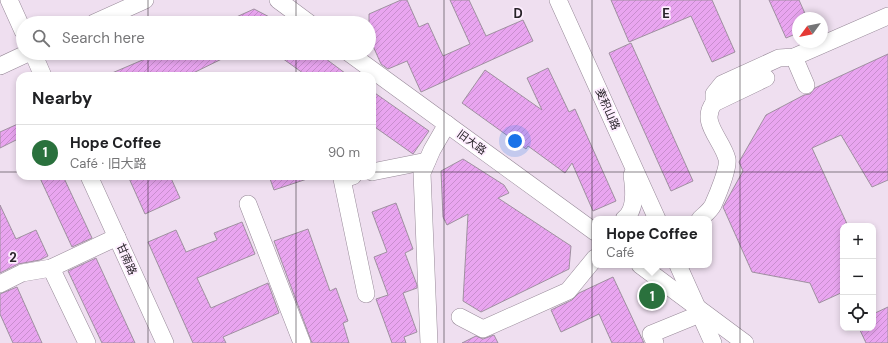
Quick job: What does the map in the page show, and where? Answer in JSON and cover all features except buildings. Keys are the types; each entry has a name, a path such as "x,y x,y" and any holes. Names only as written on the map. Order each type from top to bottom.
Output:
{"street":[{"path":"9,0 16,16"},
{"path":"110,16 145,0"},
{"path":"278,0 300,16"},
{"name":"麦积山路","path":"558,0 656,216"},
{"path":"714,103 714,94 722,84 779,58 794,57 888,16"},
{"path":"794,57 806,85"},
{"path":"0,66 16,59"},
{"path":"36,60 41,72"},
{"name":"旧大路","path":"359,60 375,72"},
{"name":"旧大路","path":"376,73 592,230"},
{"path":"703,216 712,207 727,168 727,159 708,119 709,110 714,103 766,78"},
{"path":"429,343 422,173 447,124"},
{"path":"621,140 632,174 634,196 632,206 627,216"},
{"path":"376,171 427,161"},
{"name":"甘南路","path":"91,180 165,343"},
{"path":"342,180 366,294"},
{"path":"248,204 302,343"},
{"path":"562,207 581,220 592,224"},
{"path":"0,284 22,273 51,268 117,237"},
{"path":"460,317 483,329 568,291 592,262"},
{"path":"51,268 87,343"},
{"path":"644,268 698,310 745,343"},
{"path":"679,268 712,343"},
{"path":"655,343 651,334 698,310"}],"place":[{"name":"Hope Coffee","path":"652,296"}]}
